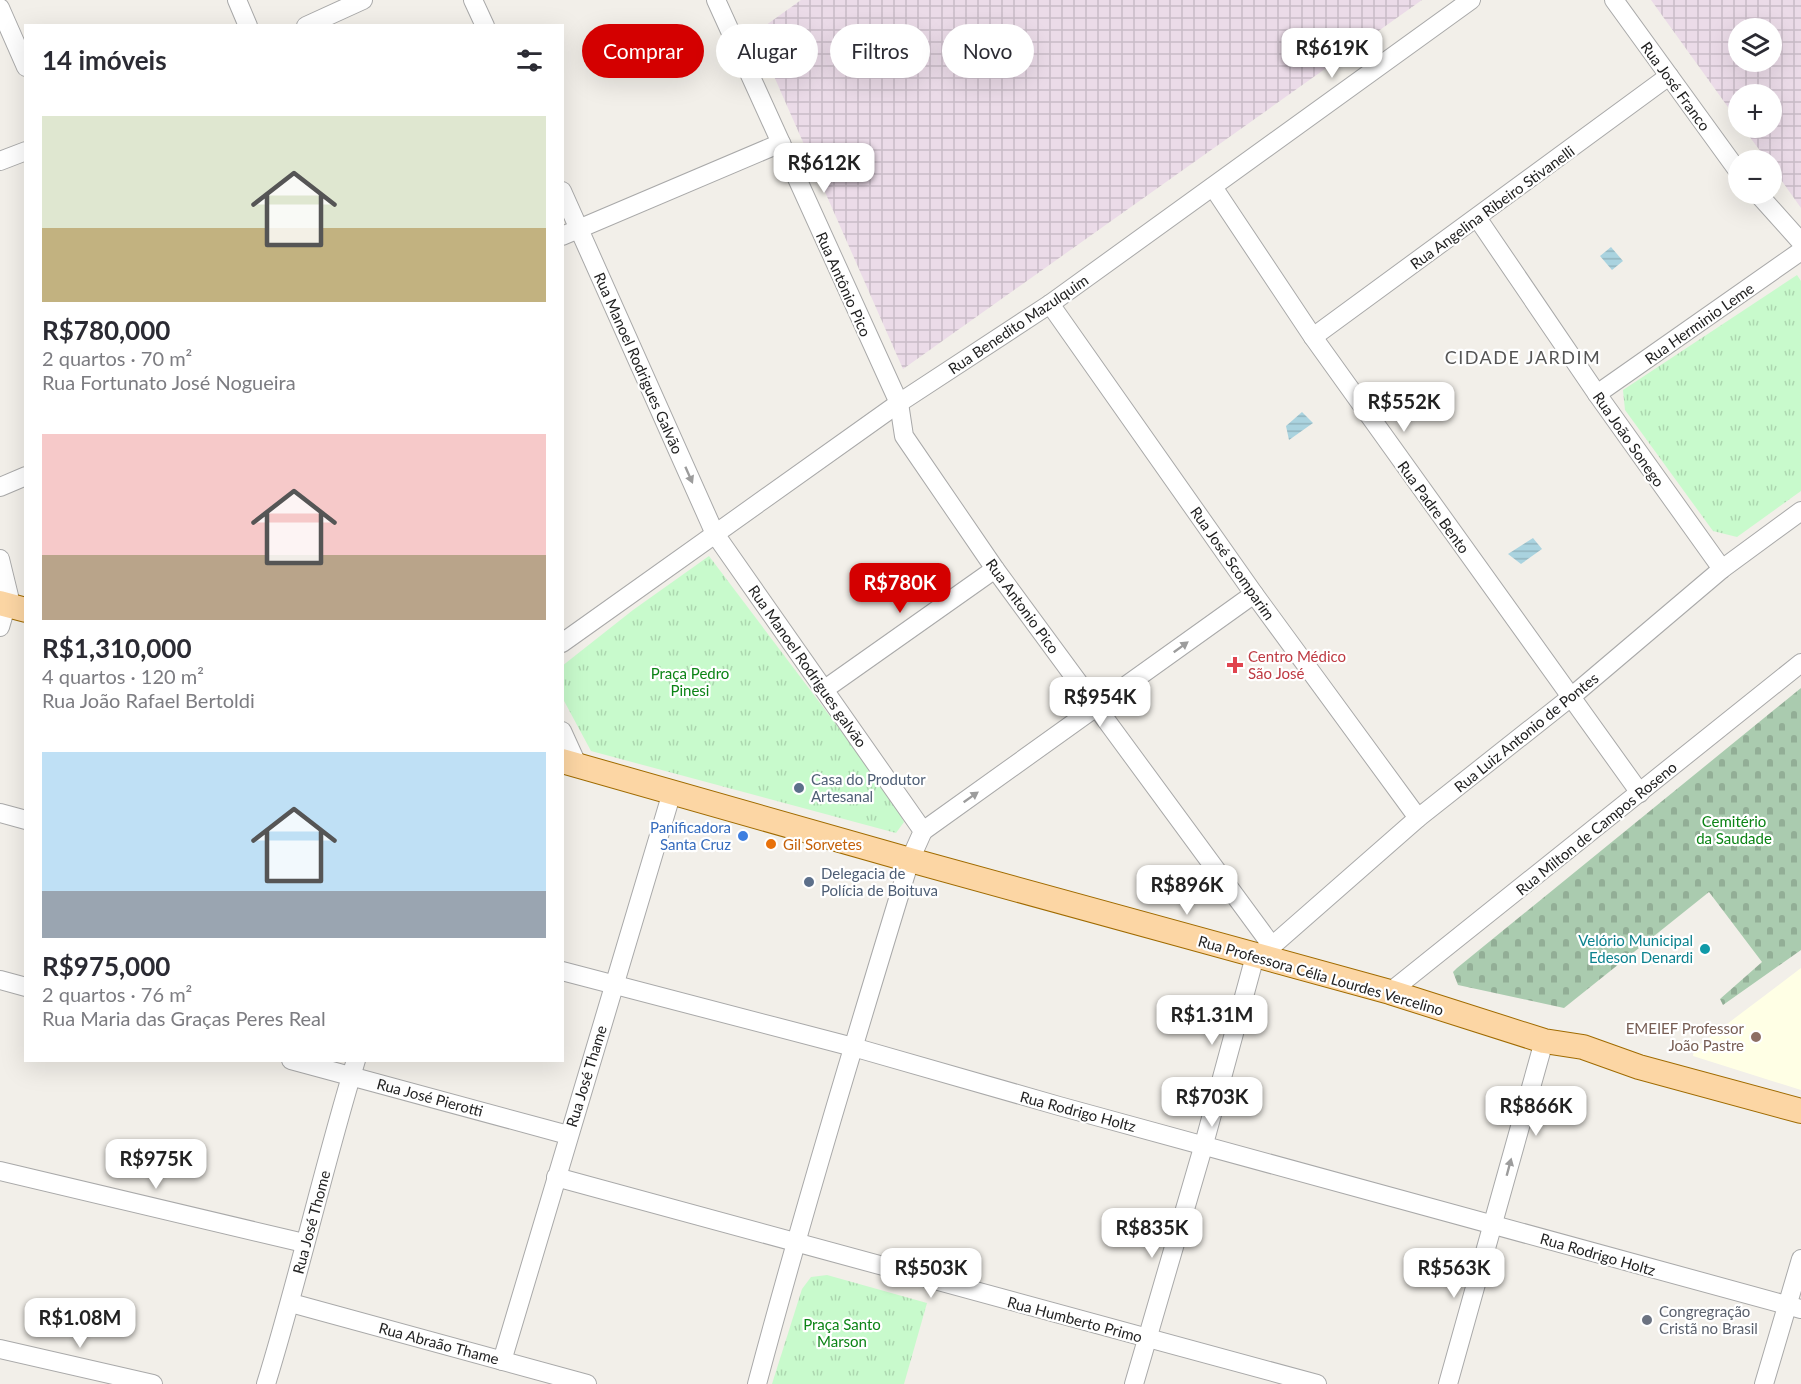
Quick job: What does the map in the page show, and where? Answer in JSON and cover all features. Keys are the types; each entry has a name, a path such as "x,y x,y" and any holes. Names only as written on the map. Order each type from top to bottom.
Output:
{"main road":[{"name":"Rua Professora Célia Lourdes Vercelino","path":"570,762 910,860 1263,951 1544,1041 1583,1047 1639,1067 1801,1111"}],"street":[{"path":"237,0 247,24"},
{"path":"310,24 363,0"},
{"path":"472,0 483,24"},
{"name":"Rua Antônio Pico","path":"716,0 898,403"},
{"name":"Rua Benedito Mazulquim","path":"564,642 898,403 1050,304 1471,0"},
{"name":"Rua José Franco","path":"1614,0 1728,157"},
{"path":"0,8 24,62"},
{"name":"Rua Angelina Ribeiro Stivanelli","path":"1313,337 1478,219 1669,76"},
{"path":"564,235 781,143"},
{"path":"0,161 24,152"},
{"name":"Rua Padre Bento","path":"1213,187 1313,337 1640,793"},
{"name":"Rua Manoel Rodrigues Galvão","path":"564,195 715,534"},
{"path":"1767,204 1801,242"},
{"name":"Rua João Sonego","path":"1478,219 1597,394 1722,569"},
{"name":"Rua Herminio Leme","path":"1597,394 1801,251"},
{"name":"Rua José Scomparim","path":"1050,304 1254,594 1419,818"},
{"name":"Rua Antonio Pico","path":"898,403 904,436 995,569 1097,708 1263,951"},
{"path":"0,487 24,477"},
{"name":"Rua Luiz Antonio de Pontes","path":"1263,951 1419,818 1571,697 1722,569 1801,511"},
{"name":"Rua Manoel Rodrigues galvão","path":"715,534 923,831"},
{"path":"0,559 9,596 8,611"},
{"path":"825,689 995,569"},
{"path":"757,1384 794,1244 853,1047 910,860 923,831 1254,594"},
{"name":"Rua Milton de Campos Roseno","path":"1390,992 1801,663"},
{"path":"564,739 570,762"},
{"name":"Rua José Thame","path":"502,1361 672,792"},
{"path":"0,813 24,819"},
{"path":"1134,1384 1263,951"},
{"name":"Rua Rodrigo Holtz","path":"564,972 853,1047 1667,1274 1795,1307"},
{"path":"0,980 24,986"},
{"path":"1448,1384 1544,1041"},
{"name":"Rua José Pierotti","path":"307,1062 354,1068 568,1135"},
{"name":"Rua José Thome","path":"266,1384 291,1303 304,1244 354,1068"},
{"path":"0,1171 304,1244"},
{"name":"Rua Humberto Primo","path":"556,1177 794,1244 1317,1384"},
{"path":"1764,1384 1795,1307 1801,1259"},
{"name":"Rua Abraão Thame","path":"291,1303 587,1384"},
{"path":"0,1349 153,1384"}],"shaded area":[{"path":"801,0 1422,0 903,369 775,78 818,78 818,24 768,24"},
{"path":"1651,0 1801,0 1801,208 1782,181 1782,150 1760,150 1750,138 1782,138 1782,84 1728,84 1728,107"},
{"name":"EMEIEF Professor João Pastre","path":"1801,968 1801,1090 1693,1056 1694,1049"}],"green space":[{"path":"1797,275 1801,281 1801,491 1737,537 1713,531 1625,410 1623,390"},
{"name":"Praça Pedro Pinesi","path":"709,556 888,793 904,822 896,833 591,751 564,701 564,664 633,610"},
{"name":"Cemitério da Saudade","path":"1801,688 1801,950 1723,1005 1720,999 1762,962 1709,892 1564,1008 1458,985 1453,972 1457,968"},
{"name":"Praça Santo Marson","path":"827,1275 927,1303 904,1384 772,1384 802,1289 811,1277"}],"water":[{"path":"1611,247 1623,261 1612,270 1600,256"},
{"path":"1302,412 1313,423 1289,440 1286,426"},
{"path":"1533,538 1542,549 1521,564 1508,554"}],"place":[{"name":"Centro Médico São José","path":"1235,665"},
{"name":"Casa do Produtor Artesanal","path":"799,788"},
{"name":"Panificadora Santa Cruz","path":"743,836"},
{"name":"Gil Sorvetes","path":"771,844"},
{"name":"Delegacia de Polícia de Boituva","path":"809,882"},
{"name":"Velório Municipal Edeson Denardi","path":"1705,949"},
{"name":"EMEIEF Professor João Pastre","path":"1756,1037"},
{"name":"Congregração Cristã no Brasil","path":"1647,1320"}],"district":[{"name":"CIDADE JARDIM","path":"1523,357"}]}
